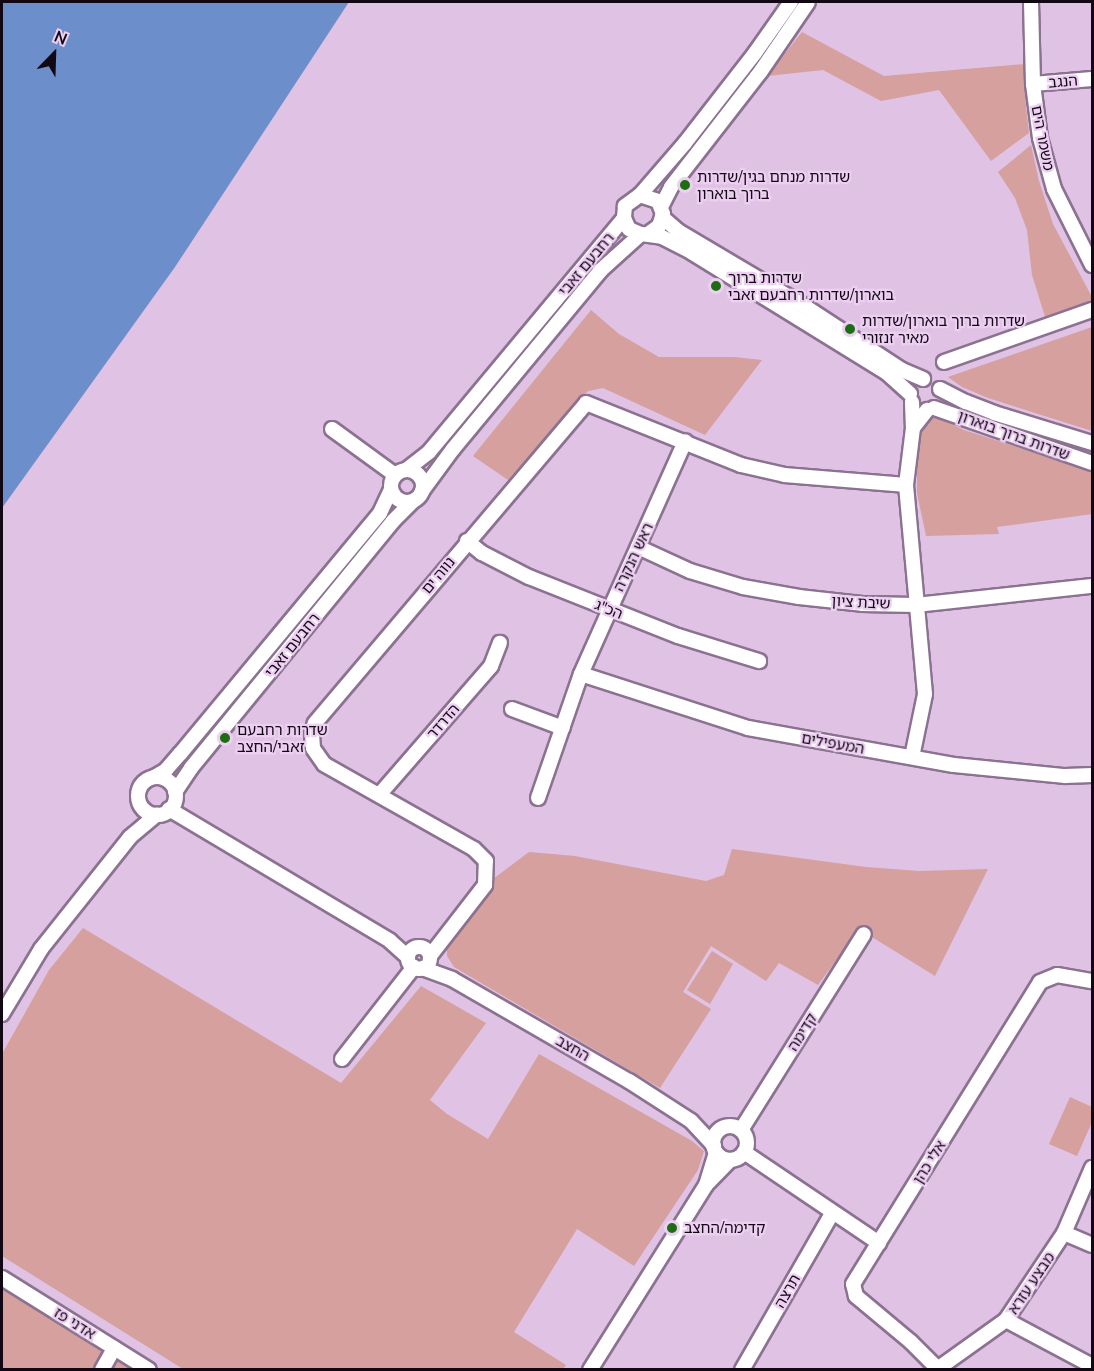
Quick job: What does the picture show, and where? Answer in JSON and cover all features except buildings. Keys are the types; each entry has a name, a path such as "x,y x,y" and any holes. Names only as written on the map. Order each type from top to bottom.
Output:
{"street":[{"path":"791,2 692,134 640,195 625,206 624,218 629,229 674,242 777,303 887,374 919,408 931,409"},
{"path":"644,234 659,226 671,187 761,71 808,2"},
{"name":"משמר הים","path":"1031,2 1034,84 1040,138 1054,189 1092,265"},
{"name":"הנגב","path":"1034,84 1092,79"},
{"path":"640,195 652,197 678,231 803,305 902,370 933,381 940,389 940,399 913,428"},
{"name":"רחבעם זאבי","path":"154,777 165,771 180,754 380,513 401,472 429,452 624,218"},
{"name":"רחבעם זאבי","path":"175,792 184,777 236,713 393,521 418,496 453,449 586,287 610,260 644,234"},
{"path":"944,362 1092,310"},
{"path":"912,757 925,694 906,485 913,428 911,398 915,384 923,379"},
{"name":"שדרות ברוך בוארון","path":"940,389 994,413 1092,443"},
{"name":"נווה ים","path":"379,795 335,771 317,756 311,741 315,723 586,403 685,441"},
{"name":"שדרות ברוך בוארון","path":"931,409 1092,462"},
{"path":"332,429 401,472 419,475 418,496 400,501 391,489"},
{"path":"685,441 741,465 784,475 906,485"},
{"name":"ראש הנקרה","path":"538,798 581,674 685,441"},
{"name":"הכ\"ג","path":"467,541 482,553 529,577 678,636 759,661"},
{"name":"שיבת ציון","path":"638,547 690,571 742,587 862,604 916,605 1092,586"},
{"name":"הדרדר","path":"379,795 491,666 500,643"},
{"name":"המעפילים","path":"581,674 748,728 954,765 1092,775"},
{"path":"512,709 564,728"},
{"path":"2,1014 41,950 130,837 175,801 175,792 166,779 154,777 143,782 138,799 137,818 130,837"},
{"path":"342,1059 420,958 447,932 485,885 486,861 474,849 379,795"},
{"path":"138,799 144,809 163,812"},
{"name":"החצב","path":"163,812 420,958 452,979 629,1081 691,1121 715,1149"},
{"name":"קדימה","path":"741,1130 864,934"},
{"name":"אלי כהן","path":"937,1369 911,1342 856,1296 852,1290 853,1284 1040,981 1057,975 1092,981"},
{"name":"החצב","path":"691,1121 722,1128"},
{"path":"590,1370 706,1185 730,1160 744,1152 747,1143 741,1130 732,1126 722,1128 715,1136 715,1149 706,1185"},
{"path":"715,1149 730,1160"},
{"path":"744,1152 879,1244"},
{"name":"מבצע עזרא","path":"937,1369 1006,1320 1064,1233 1090,1186 1092,1168"},
{"name":"תרצה","path":"742,1370 833,1212"},
{"path":"1064,1233 1092,1245"},
{"name":"אדני פז","path":"2,1278 149,1370"},
{"path":"1006,1320 1092,1366"},
{"path":"102,1370 114,1348"}],"shaded area":[{"path":"802,32 884,76 1025,64 1029,133 991,161 939,90 881,101 823,70 767,76"},
{"path":"1031,145 1039,181 1053,224 1092,297 1092,305 1046,320 1032,275 1027,230 1015,198 998,172"},
{"path":"591,310 619,334 659,357 734,357 762,360 705,435 603,388 588,391 508,480 473,456"},
{"path":"1092,327 1092,431 988,398 962,387 948,377"},
{"path":"937,417 964,430 1092,471 1092,514 997,527 999,534 926,536 917,493 917,444 926,420"},
{"path":"732,849 866,867 919,871 988,869 935,976 859,929 818,985 779,963 766,981 711,946 683,992 711,1009 660,1088 454,967 447,956 447,945 485,885 529,852 575,856 706,881 724,875"},
{"path":"83,928 341,1083 421,986 486,1023 430,1100 447,1114 488,1139 539,1054 692,1141 704,1151 698,1170 634,1266 577,1229 514,1332 566,1365 563,1369 183,1369 2,1256 2,1054 49,970"},
{"path":"712,951 733,964 710,1004 687,990"},
{"path":"1070,1097 1092,1107 1092,1122 1077,1156 1049,1144"},
{"path":"2,1289 4,1290 132,1369 2,1369"}],"water":[{"path":"2,2 349,2 175,267 2,508"}],"place":[{"name":"שדרות מנחם בגין/שדרות ברוך בוארון","path":"685,185"},
{"name":"שדרות ברוך בוארון/שדרות רחבעם זאבי","path":"716,286"},
{"name":"שדרות ברוך בוארון/שדרות מאיר זנזורי","path":"850,329"},
{"name":"שדרות רחבעם זאבי/החצב","path":"225,738"},
{"name":"קדימה/החצב","path":"672,1228"}]}
